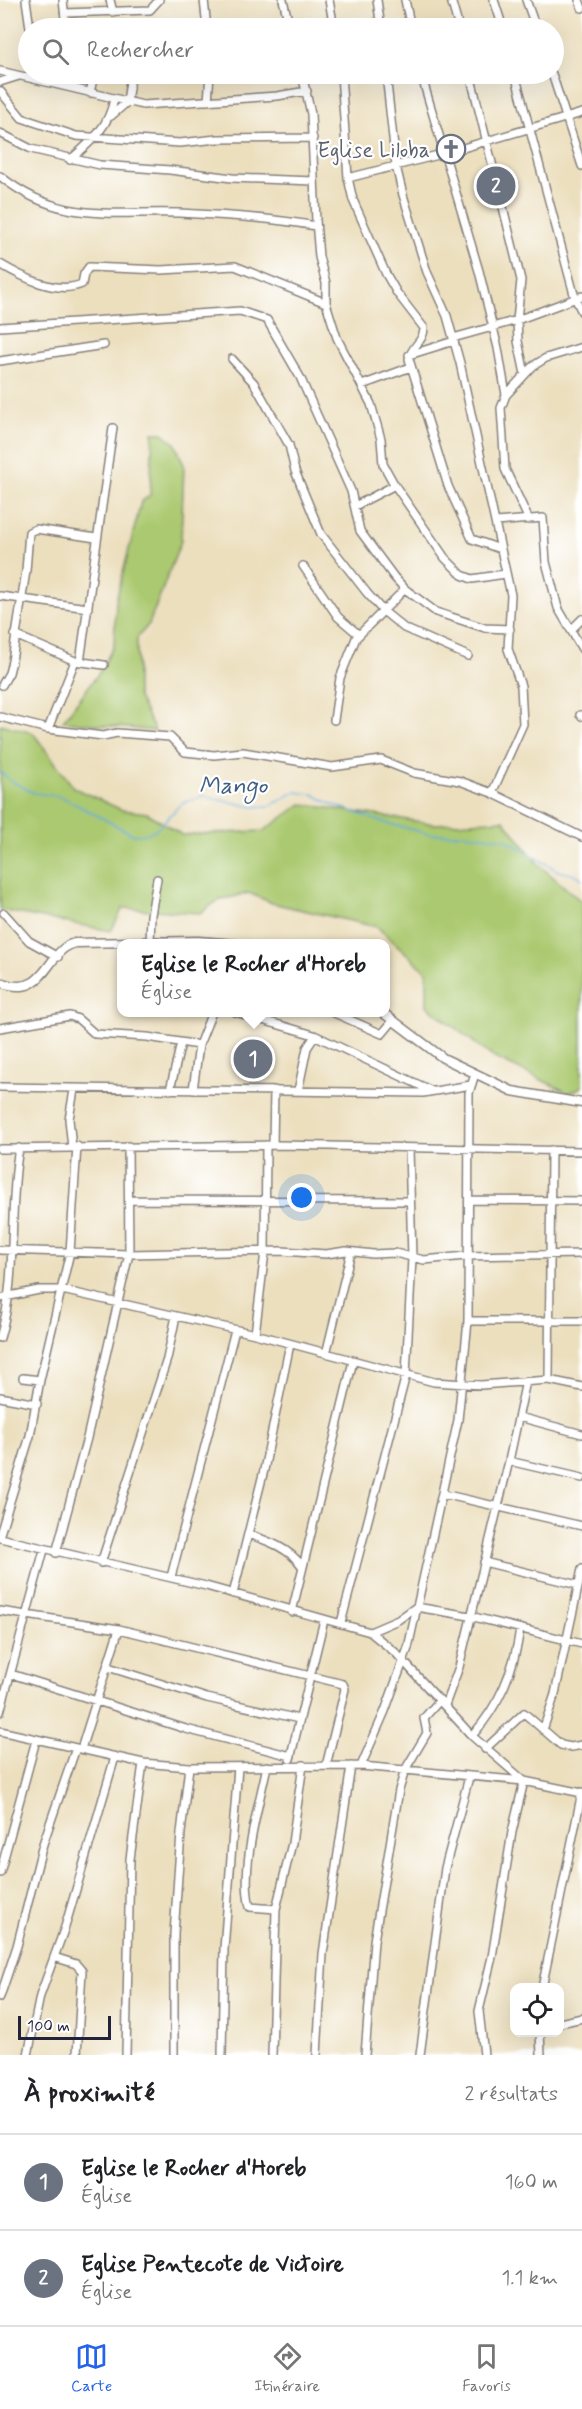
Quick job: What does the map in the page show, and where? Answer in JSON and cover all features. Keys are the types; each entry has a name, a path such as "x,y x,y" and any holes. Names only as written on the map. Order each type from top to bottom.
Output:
{"street":[{"path":"26,0 29,18"},
{"path":"63,0 65,18"},
{"path":"110,0 113,12"},
{"path":"65,13 150,10 159,0"},
{"path":"204,0 206,18"},
{"path":"283,0 288,18"},
{"path":"329,0 332,18"},
{"path":"377,0 380,18"},
{"path":"405,0 409,18"},
{"path":"451,0 456,18"},
{"path":"494,0 500,18"},
{"path":"526,0 532,18"},
{"path":"579,0 582,8"},
{"path":"0,71 18,76"},
{"path":"0,82 18,77"},
{"path":"61,84 127,102 154,105 277,96 307,91"},
{"path":"90,93 92,84"},
{"path":"70,160 127,102 130,84"},
{"path":"208,101 209,84"},
{"path":"305,84 313,138 316,226 319,258 326,282 326,303 335,333 371,404 381,439 383,464 394,485 445,558 462,575 472,579 505,574"},
{"path":"342,84 348,178 359,218 386,274 397,293 424,328 422,340 409,356 448,486 472,539 500,549"},
{"path":"387,84 396,166 427,272 447,316 496,522 512,600 508,649 521,686 523,724 492,793"},
{"path":"424,84 446,153 493,324 506,395"},
{"path":"473,84 521,280 517,320 518,341 525,374"},
{"path":"517,84 528,129 582,312"},
{"path":"555,84 582,166"},
{"path":"0,92 22,118 66,134 180,143 217,139 313,138"},
{"path":"111,116 114,98"},
{"path":"348,178 446,153 582,113"},
{"path":"0,133 20,146 70,160 123,169 170,170 255,180 314,181"},
{"path":"0,176 29,197 73,212 210,214 274,219 316,226"},
{"path":"0,264 38,283 64,287 81,284 89,267 160,270 235,266 326,303"},
{"path":"409,356 493,324 517,320 578,297"},
{"path":"0,327 240,311 267,320 300,377 355,506 360,531 405,590 436,612 485,628 510,629"},
{"path":"0,361 104,345"},
{"path":"529,520 505,469 501,411 506,395 525,374 546,358 582,347"},
{"path":"232,359 254,383 289,445 295,471 321,534 382,610 404,628 423,639 468,656"},
{"path":"362,385 411,367"},
{"path":"48,729 78,661 88,608 113,428"},
{"path":"355,506 394,485"},
{"path":"496,522 540,518 544,520 547,566 558,608 582,647"},
{"path":"2,686 9,673 31,529 96,538"},
{"path":"303,566 340,620 358,634"},
{"path":"334,720 340,678 358,634 405,590"},
{"path":"0,596 88,608"},
{"path":"572,629 582,619"},
{"path":"15,635 78,661 104,665"},
{"path":"0,717 48,729 103,736 117,734 170,737 185,752 211,754 243,752 332,767 381,760 414,773 460,781 492,793 582,837"},
{"path":"150,939 151,915 157,879"},
{"path":"4,913 29,941 58,957"},
{"path":"0,982 22,987 30,984 71,944 117,943"},
{"path":"0,1028 70,1016 78,1019 95,1034 199,1046"},
{"path":"192,1090 199,1046 210,1017"},
{"path":"252,1017 315,1036 432,1091"},
{"path":"343,1017 382,1034 392,1022"},
{"path":"387,1017 443,1058 475,1074 521,1094 582,1103"},
{"path":"298,1090 307,1048 315,1036"},
{"path":"170,1090 181,1043"},
{"path":"361,1767 404,1662 458,1420 468,1321 466,1256 469,1148 471,1085 475,1074"},
{"path":"0,1088 432,1091 471,1085"},
{"path":"0,1534 30,1436 40,1380 63,1290 70,1252 75,1147 69,1119 74,1090"},
{"path":"255,1335 266,1252 269,1145 274,1090"},
{"path":"0,1149 269,1145 582,1151"},
{"path":"56,1553 120,1304 129,1254 128,1146"},
{"path":"0,1338 8,1297 18,1148"},
{"path":"341,1623 406,1375 412,1258 409,1149"},
{"path":"549,1380 551,1150"},
{"path":"129,1200 410,1201"},
{"path":"468,1200 582,1201"},
{"path":"0,1250 129,1254 197,1251 282,1251 307,1254 395,1253 424,1260 466,1256 582,1254"},
{"path":"326,1354 351,1252"},
{"path":"0,1298 39,1290 63,1290 235,1330 434,1382 461,1385 549,1380 582,1387"},
{"path":"101,1563 167,1359 176,1316"},
{"path":"468,1321 582,1321"},
{"path":"171,1577 235,1330"},
{"path":"233,1594 290,1344"},
{"path":"292,1612 353,1361"},
{"path":"23,1378 40,1380"},
{"path":"365,2055 374,1941 383,1899 396,1806 405,1770 427,1733 424,1718 442,1703 459,1667 499,1506 526,1381"},
{"path":"0,1397 37,1404"},
{"path":"519,1417 582,1434"},
{"path":"509,1461 582,1478"},
{"path":"442,1494 582,1526"},
{"path":"248,1534 276,1545 302,1566"},
{"path":"0,1538 56,1553 171,1577 370,1632 404,1662 472,1737 524,1782"},
{"path":"0,1712 44,1550"},
{"path":"484,1563 578,1585"},
{"path":"543,1730 555,1694 582,1569"},
{"path":"370,1632 398,1620 416,1607 470,1616 582,1644"},
{"path":"0,1611 118,1629 229,1658 311,1674 345,1686 326,1766"},
{"path":"289,1765 324,1620"},
{"path":"0,1997 17,1946 43,1844 98,1700 118,1629"},
{"path":"472,1737 505,1691 512,1674 520,1629"},
{"path":"108,1667 207,1698 299,1719"},
{"path":"11,1674 186,1729 291,1756"},
{"path":"485,1749 524,1713 566,1747 582,1745"},
{"path":"0,1731 143,1763 189,1767 351,1766 524,1782 582,1792 543,1983"},
{"path":"0,1873 36,1740"},
{"path":"28,2055 40,1996 115,1757"},
{"path":"126,2055 130,1859 143,1763"},
{"path":"272,2055 276,1909 292,1844 303,1765"},
{"path":"267,1766 252,1842 248,1891 250,1907 276,1909"},
{"path":"317,2055 323,1953 351,1766"},
{"path":"174,2055 174,1924 180,1833 189,1767"},
{"path":"222,2055 224,1948 238,1767"},
{"path":"420,2055 445,1868 469,1777"},
{"path":"484,2055 479,2011 492,1957 512,1832 524,1782"},
{"path":"54,1957 76,1964 82,1971 77,2055"},
{"path":"564,2022 582,2018"},
{"path":"540,2037 541,2055"}],"green space":[{"path":"153,433 163,433 175,443 184,465 181,541 149,624 137,638 137,695 155,731 63,721 101,670 114,645 116,600 141,502 150,495"},
{"path":"0,724 33,733 74,788 122,810 147,813 182,835 263,831 302,804 435,824 504,820 538,864 582,902 582,1087 569,1093 493,1057 427,1006 427,972 377,927 272,903 249,893 219,900 200,913 123,908 111,931 0,910"}],"waterway":[{"name":"Mango","path":"0,771 9,780 34,793 62,797 134,835 147,834 158,828 182,803 204,796 253,807 270,806 295,792 313,794 329,803 379,821 429,834 467,834 505,839 558,871 577,875 582,879"}],"place":[{"name":"Eglise Liloba","path":"451,149"},
{"name":"Eglise Pentecote de Victoire","path":"496,186"},
{"name":"Eglise le Rocher d'Horeb","path":"253,1059"}]}
